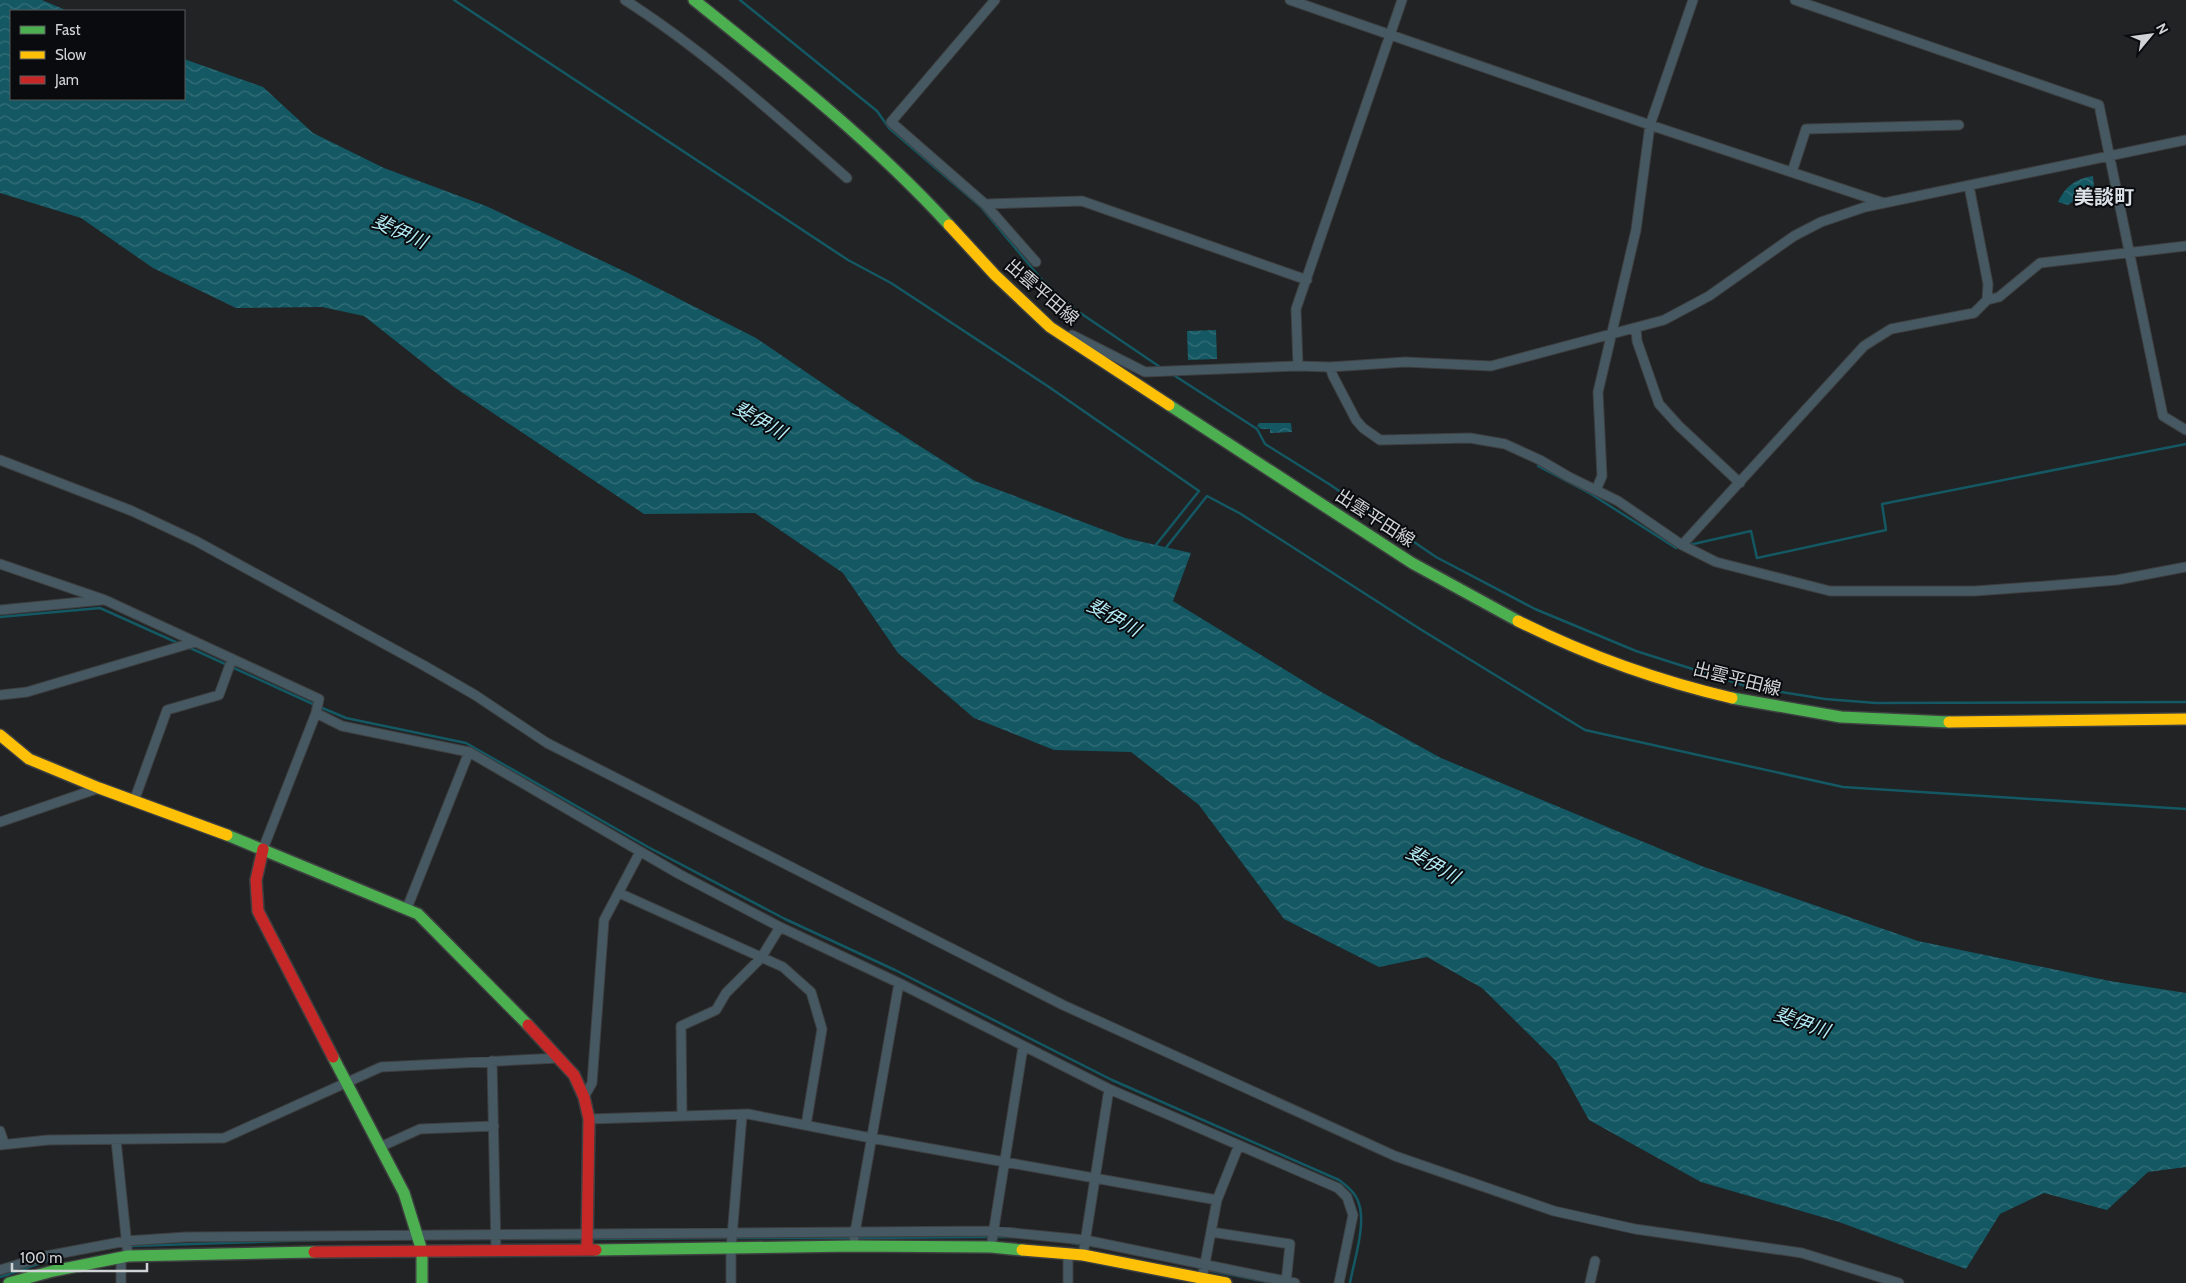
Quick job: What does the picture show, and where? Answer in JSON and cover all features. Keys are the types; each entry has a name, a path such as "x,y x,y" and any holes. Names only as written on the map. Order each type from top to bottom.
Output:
{"street":[{"path":"625,0 653,18 741,85 847,178"},
{"name":"出雲平田線","path":"694,0 822,103 874,150 937,212 995,275 1050,327 1412,563 1459,590 1563,642 1615,662 1698,689 1771,707 1833,716 1977,724 2186,719"},
{"path":"995,0 891,122 985,204 1036,262"},
{"path":"1290,0 1650,125 1884,203"},
{"path":"1298,366 1296,309 1402,0"},
{"path":"1596,490 1602,476 1598,392 1636,230 1650,125 1693,0"},
{"path":"1795,0 2099,105 2163,416 2186,430"},
{"path":"1792,172 1806,129 1959,125"},
{"path":"1050,327 1061,329 1145,372 1298,366 1330,367 1405,362 1491,366 1636,329 1664,320 1709,296 1794,236 1821,222 1865,207 2186,140"},
{"path":"1969,186 1988,284 1987,300"},
{"path":"985,204 1082,201 1307,280"},
{"path":"1682,545 1740,484 1864,346 1891,329 1974,313 1987,300 1999,297 2040,263 2186,246"},
{"path":"1636,329 1637,341 1659,404 1679,426 1740,484"},
{"path":"1330,367 1356,420 1363,428 1380,440 1470,438 1505,444 1618,501 1682,545 1716,562 1830,591 1975,590 2046,586 2117,580 2186,567"},
{"path":"0,460 132,511 196,541 423,665 475,695 547,743 1063,1005 1368,1145 1554,1211 1635,1229 1802,1253 1899,1283"},
{"path":"0,564 105,600 319,700 316,713 263,849 256,876 255,891 258,911 404,1193 422,1251 422,1283"},
{"path":"0,610 105,600"},
{"path":"0,695 27,692 196,642"},
{"path":"134,801 167,710 219,695 232,659"},
{"path":"316,713 342,726 468,752 640,852 780,927 899,982 1109,1089 1338,1188 1347,1197 1353,1215 1339,1283"},
{"path":"0,735 29,759 99,788 263,849 418,914 560,1058 574,1075 584,1096 589,1119 587,1249"},
{"path":"407,908 468,752"},
{"path":"0,822 99,788"},
{"path":"584,1096 592,1083 604,920 640,852"},
{"path":"619,893 784,967 810,992 822,1029 806,1125"},
{"path":"682,1116 681,1026 716,1010 726,993 761,958 780,927"},
{"path":"852,1246 899,982"},
{"path":"991,1247 1024,1047"},
{"path":"0,1131 2,1144 48,1140 224,1138 381,1067 560,1058"},
{"path":"492,1062 496,1251"},
{"path":"1082,1254 1109,1089"},
{"path":"589,1119 748,1114 870,1138 1217,1200"},
{"path":"731,1283 732,1233 742,1115"},
{"path":"380,1147 420,1129 494,1126"},
{"path":"116,1140 126,1241 121,1283"},
{"path":"1202,1278 1217,1200 1239,1145"},
{"path":"0,1270 46,1256 126,1241 186,1237 994,1231 1085,1240 1289,1282 1290,1244 1211,1232"},
{"path":"447,1251 448,1236"},
{"path":"186,1237 187,1254"},
{"path":"252,1237 253,1252"},
{"path":"273,1237 273,1252"},
{"path":"360,1237 360,1251"},
{"path":"13,1266 13,1282 49,1272 125,1256 253,1252 731,1249 852,1246 991,1247 1082,1254 1226,1283"},
{"path":"1068,1253 1068,1283"},
{"path":"46,1256 49,1272"},
{"path":"1590,1283 1595,1261"}],"water":[{"name":"斐伊川","path":"0,0 42,0 66,10 10,10 10,100 185,100 185,59 263,87 313,133 384,168 486,206 630,274 756,338 847,400 975,481 1125,538 1191,553 1173,601 1323,693 1441,758 1704,867 1918,941 2110,981 2186,993 2186,1167 2148,1172 2107,1210 2044,1193 2000,1214 1966,1269 1839,1222 1701,1182 1589,1120 1556,1061 1482,988 1427,957 1379,967 1284,919 1199,805 1131,752 1054,750 974,718 898,653 843,573 755,513 644,514 454,387 364,316 322,307 236,308 153,268 81,218 0,193"},
{"path":"2093,176 2094,186 2068,205 2058,202 2064,192 2076,181"},
{"path":"1216,330 1217,359 1188,360 1187,331"},
{"path":"1259,423 1291,423 1292,432 1270,433 1270,429 1261,429 1257,426"}],"waterway":[{"path":"454,0 848,260 891,283 1049,387 1199,491 1155,546"},
{"path":"740,0 877,111 889,128 981,207 1042,280 1067,304 1163,369"},
{"path":"1172,374 1257,429 1265,444 1329,484 1436,557 1535,609 1636,651 1749,687 1825,699 1876,703 2186,702"},
{"path":"1689,545 1751,531 1757,558 1886,530 1882,504 2186,444"},
{"path":"1538,466 1591,494 1676,548 1679,547"},
{"path":"1165,549 1207,496 1241,514 1420,629 1585,730 1843,787 2186,809"},
{"path":"0,617 100,608 180,644"},
{"path":"188,647 315,705"},
{"path":"320,707 346,718 466,743 648,847 785,919 895,970 1112,1080 1339,1180 1356,1196 1361,1213 1360,1232 1350,1283"},
{"path":"857,1238 989,1237"},
{"path":"995,1237 1014,1237"},
{"path":"590,1239 729,1238"},
{"path":"735,1238 852,1238"},
{"path":"452,1239 584,1239"},
{"path":"130,1246 317,1240"},
{"path":"1067,1242 1081,1245"},
{"path":"1087,1245 1099,1247"},
{"path":"0,1277 53,1259 73,1255"},
{"path":"1187,1265 1201,1268"},
{"path":"1207,1270 1272,1283"}],"traffic: fast":[{"path":"694,0 793,80 858,136 920,194 949,225"},
{"path":"1169,405 1412,563 1518,621"},
{"path":"1732,698 1841,717 1949,722"},
{"path":"227,835 418,914 528,1025"},
{"path":"333,1057 404,1193 422,1251 422,1283"},
{"path":"596,1250 852,1246 991,1247 1022,1250"},
{"path":"9,1283 53,1271 128,1256 314,1252"}],"traffic: slow":[{"path":"949,225 995,275 1050,327 1169,405"},
{"path":"1518,621 1570,645 1623,666 1677,684 1732,698"},
{"path":"1949,722 2186,719"},
{"path":"0,735 29,759 99,788 227,835"},
{"path":"1022,1250 1083,1255 1226,1283"}],"traffic: jam":[{"path":"263,849 256,880 258,911 333,1057"},
{"path":"528,1025 574,1075 584,1097 589,1119 587,1249"},
{"path":"314,1252 596,1250"}],"district":[{"name":"美談町","path":"2104,197"}]}
